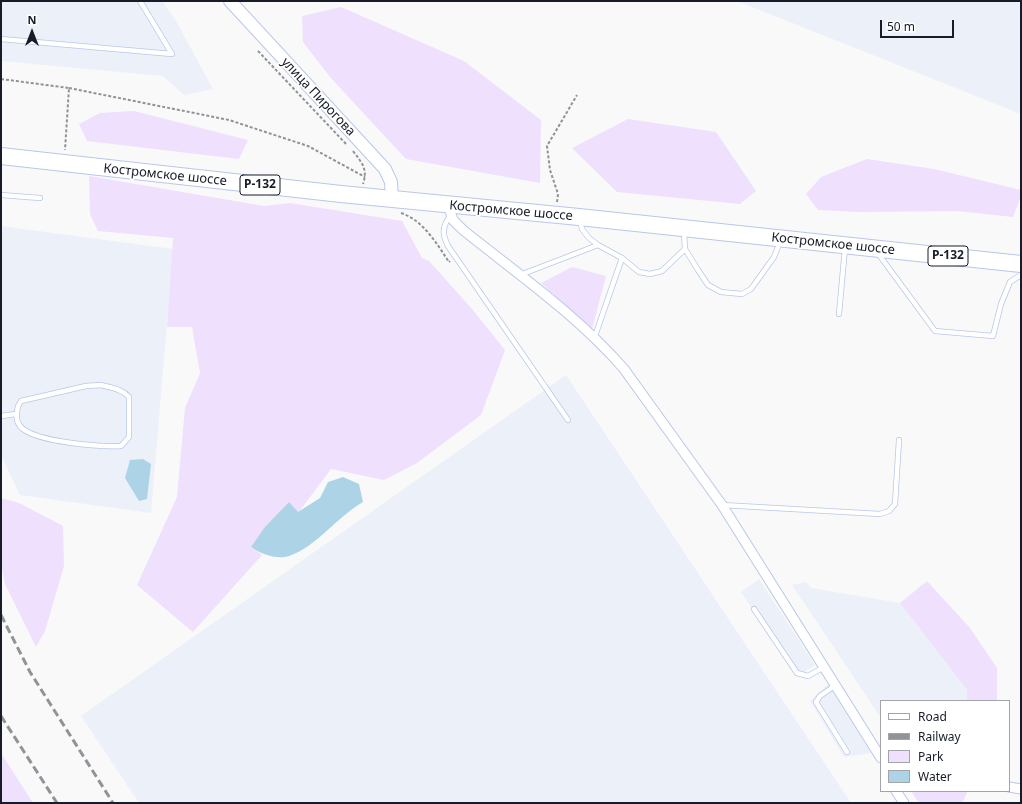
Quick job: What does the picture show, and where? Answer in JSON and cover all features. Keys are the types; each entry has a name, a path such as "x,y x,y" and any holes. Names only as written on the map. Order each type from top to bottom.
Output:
{"highway":[{"name":"Костромское шоссе","path":"1,156 395,206 579,217 1021,264"}],"street":[{"name":"улица Пирогова","path":"230,1 385,169 391,182 395,206"},
{"path":"449,209 457,225 462,230 520,275 594,339 611,355 633,381 722,505 880,756"},
{"path":"1010,787 1021,789"},
{"path":"897,792 904,803"}],"lane":[{"path":"1,39 172,54 140,1"},
{"path":"1,195 40,198"},
{"path":"449,209 443,226 443,238 455,258 568,420"},
{"path":"579,217 582,229 588,238 622,258 639,272 650,274 662,271 685,249"},
{"path":"684,228 685,249 708,285 721,292 742,294 751,289 774,257 781,239"},
{"path":"520,275 598,245"},
{"path":"839,314 845,246"},
{"path":"875,249 935,331 993,336 1001,304 1010,282 1021,275"},
{"path":"594,339 622,258"},
{"path":"86,386 101,386 117,389 125,392 129,397 129,437 121,446 84,445 31,434 22,429 17,422 16,414 18,404 28,398 86,386"},
{"path":"1,416 16,414"},
{"path":"722,505 880,514 889,511 895,504 899,440"},
{"path":"754,609 797,673 808,676 824,667"},
{"path":"836,685 820,696 816,702 847,752"}],"path":[{"path":"258,51 353,152 364,166 365,177 363,184 359,187"},
{"path":"1,79 69,88 229,120 308,146 365,177"},
{"path":"64,154 69,88"},
{"path":"556,215 558,194 550,170 547,146 577,95"},
{"path":"395,206 429,233 449,262 455,258"}],"shaded area":[{"path":"1,1 162,1 176,21 213,89 184,95 163,76 1,61"},
{"path":"737,1 1021,1 1021,114"},
{"path":"1,226 173,249 151,513 20,495 1,455"},
{"path":"566,375 851,803 139,803 81,716"},
{"path":"759,579 815,665 797,677 741,592"},
{"path":"806,582 811,588 900,603 967,690 967,700 880,700 880,717 792,585"},
{"path":"828,684 871,753 844,757 810,701"}],"green space":[{"path":"341,7 464,61 541,120 540,183 406,159 330,77 303,42 302,16"},
{"path":"134,111 248,140 239,159 87,141 79,124 100,113"},
{"path":"628,119 716,132 756,191 740,204 617,192 572,148"},
{"path":"867,159 934,169 1021,190 1021,196 1013,217 958,211 859,212 818,210 806,194 821,177"},
{"path":"89,176 264,206 290,203 402,221 422,258 429,261 472,309 505,350 481,415 417,463 384,480 331,469 298,513 289,502 251,547 262,555 193,632 137,585 177,497 185,408 200,373 192,327 167,327 173,238 98,231 90,214"},
{"path":"572,267 606,276 592,329 541,283"},
{"path":"1,498 19,503 63,526 64,566 45,631 36,647 5,584 1,563"},
{"path":"927,581 970,628 997,668 997,700 967,700 967,690 900,603"},
{"path":"1,753 33,803 1,803"},
{"path":"912,792 968,792 962,803 920,803"}],"water":[{"path":"143,459 151,464 147,499 139,501 125,478 130,460"},
{"path":"343,477 359,484 363,502 353,508 308,546 299,552 284,557 274,557 264,554 251,547 265,527 289,502 298,512 320,498 328,482"}],"railway":[{"path":"1,615 30,672 113,803"},
{"path":"1,716 57,803"}]}
